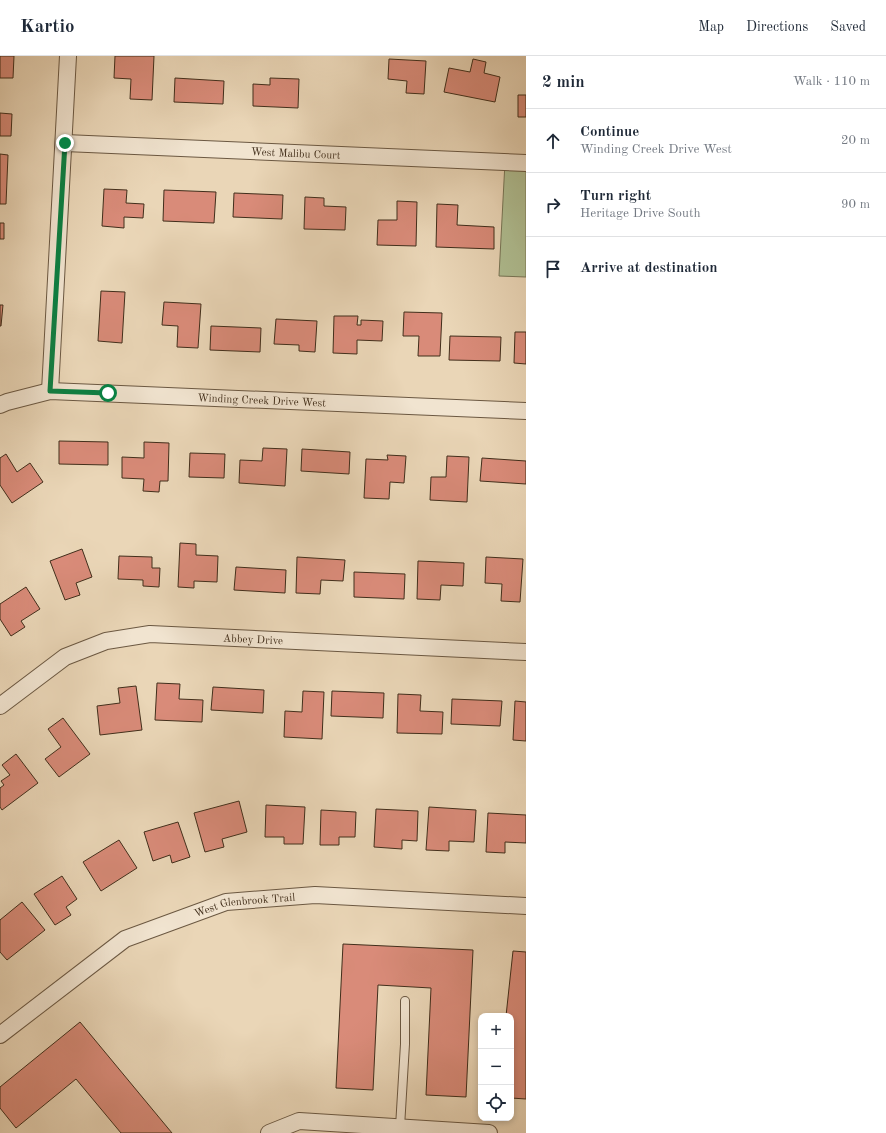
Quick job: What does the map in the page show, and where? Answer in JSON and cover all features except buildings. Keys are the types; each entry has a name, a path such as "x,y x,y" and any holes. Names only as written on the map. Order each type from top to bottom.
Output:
{"street":[{"path":"50,391 65,143 68,56"},
{"name":"West Malibu Court","path":"65,143 526,163"},
{"name":"Winding Creek Drive West","path":"0,405 50,391 526,411"},
{"name":"Abbey Drive","path":"0,706 65,657 106,641 150,634 526,652"},
{"name":"West Glenbrook Trail","path":"0,1035 125,939 226,902 316,895 526,906"},
{"path":"269,1133 299,1121 319,1127 490,1133"}],"lane":[{"path":"405,1001 406,1129"}],"green space":[{"path":"505,162 526,163 526,277 499,276"}],"route":[{"path":"65,143 50,391 108,393"}]}
